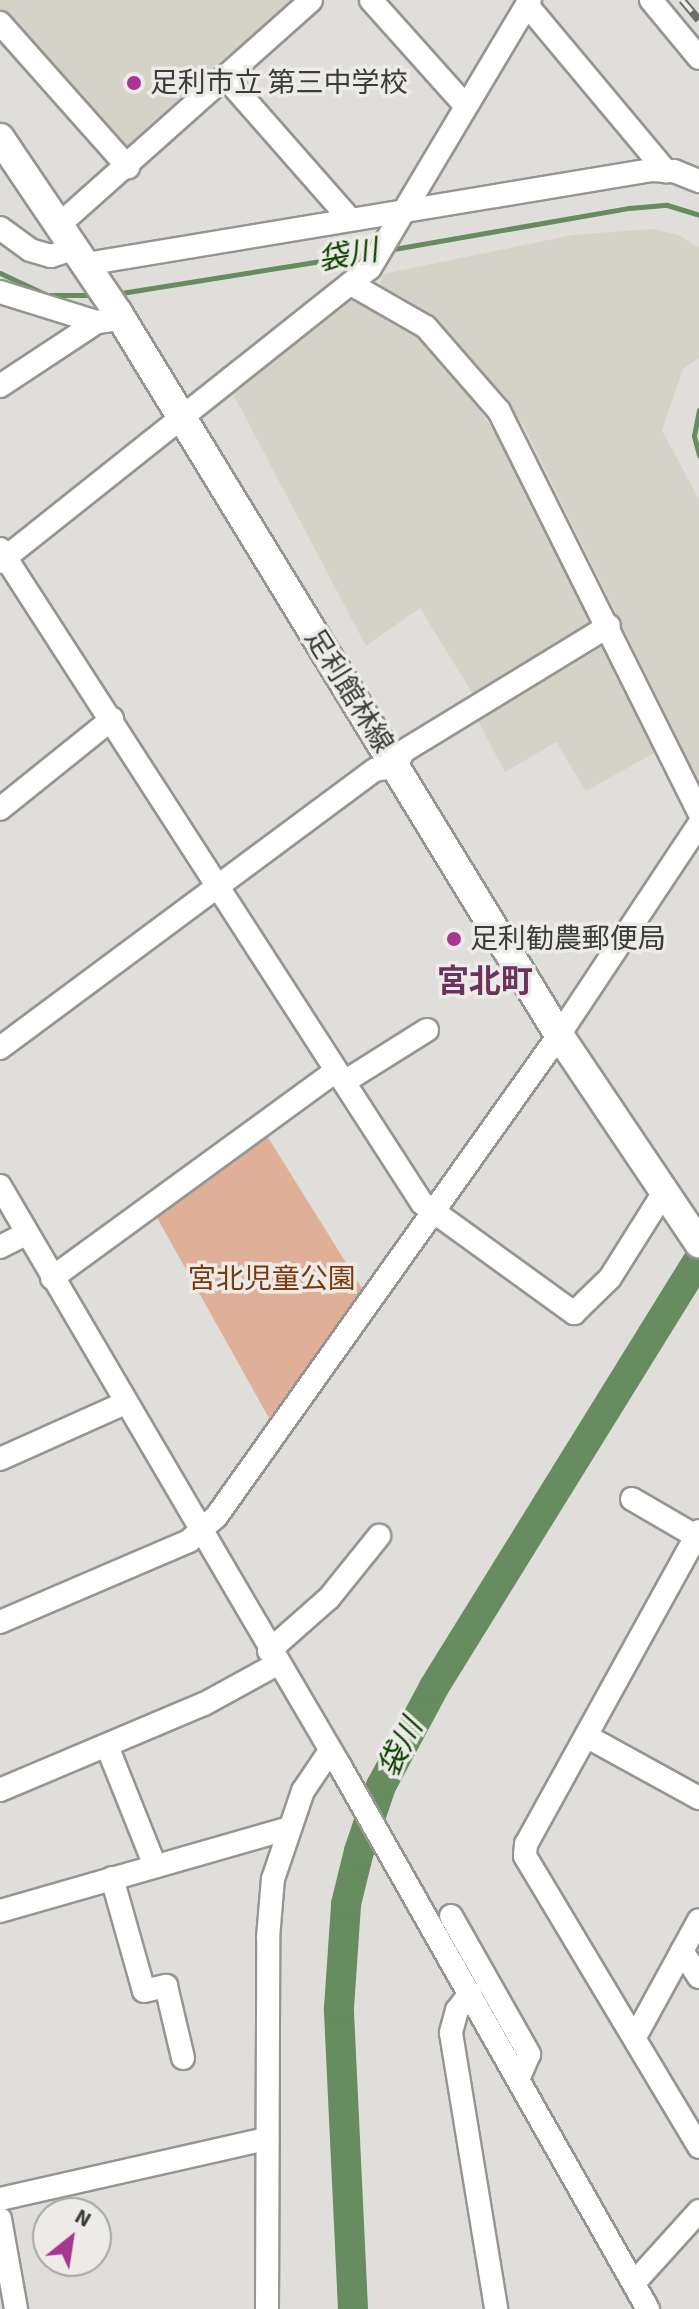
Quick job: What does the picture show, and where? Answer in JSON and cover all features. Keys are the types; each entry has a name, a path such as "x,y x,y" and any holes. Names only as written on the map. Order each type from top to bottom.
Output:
{"main road":[{"name":"足利館林線","path":"0,138 84,261 112,318 180,417 559,1035 699,1243"}],"street":[{"path":"60,224 128,167 311,0"},
{"path":"371,0 465,105"},
{"path":"651,0 699,58"},
{"path":"664,1195 610,1278 574,1313 432,1213 3,556 370,268 403,218 465,105 528,3 666,171"},
{"path":"0,23 128,167"},
{"path":"226,78 350,219"},
{"path":"0,228 30,250 84,261 350,219 403,218 666,171 699,181"},
{"path":"351,284 426,327 499,411 609,626 699,812"},
{"path":"0,292 112,318"},
{"path":"0,386 112,318"},
{"path":"0,1048 375,770 395,767 404,751 609,626"},
{"path":"0,809 112,719"},
{"path":"0,1622 200,1534 559,1035 699,824"},
{"path":"52,1278 340,1076 427,1030"},
{"path":"0,1186 200,1534 420,1905 648,2309"},
{"path":"0,1247 27,1233"},
{"path":"0,1459 125,1403"},
{"path":"632,1499 698,1535 526,1844 525,1856 699,2147"},
{"path":"0,1790 204,1704 273,1657 329,1598 379,1536"},
{"path":"586,1736 699,1798"},
{"path":"107,1746 155,1866"},
{"path":"267,2309 268,1938 273,1879 286,1829 316,1766 335,1759"},
{"path":"0,1911 286,1829"},
{"path":"112,1878 144,1991 166,1986 183,2058"},
{"path":"451,1916 529,2054 519,2077"},
{"path":"635,2037 699,1920"},
{"path":"682,1951 699,1977"},
{"path":"470,1993 457,2010 451,2033 496,2309"},
{"path":"0,2199 267,2139"},
{"path":"634,2283 699,2211"},
{"path":"0,2219 16,2309"}],"shaded area":[{"name":"足利市立 第三中学校","path":"0,0 299,0 129,152 0,14"},
{"path":"652,229 679,235 699,248 699,358 683,369 662,430 699,500 699,782 523,424 432,314 379,289 383,274 573,235"},
{"path":"352,300 412,329 457,377 495,433 595,625 476,699 420,608 366,646 232,392"},
{"path":"606,645 656,752 586,791 556,742 505,772 477,719"}],"green space":[{"name":"宮北児童公園","path":"264,1131 363,1290 269,1418 155,1214"}],"waterway":[{"name":"袋川","path":"388,250 629,208 667,205 699,215"},
{"name":"袋川","path":"115,294 370,253"},
{"name":"袋川","path":"0,273 47,295 94,295"},
{"name":"袋川","path":"699,410 694,436 699,455"},
{"name":"袋川","path":"353,2309 339,2008 346,1904 359,1851 381,1786 434,1687 699,1259"}],"railway":[{"path":"682,0 699,20"}],"place":[{"name":"足利市立 第三中学校","path":"134,83"},
{"name":"足利勧農郵便局","path":"454,939"}],"district":[{"name":"宮北町","path":"485,982"}]}
